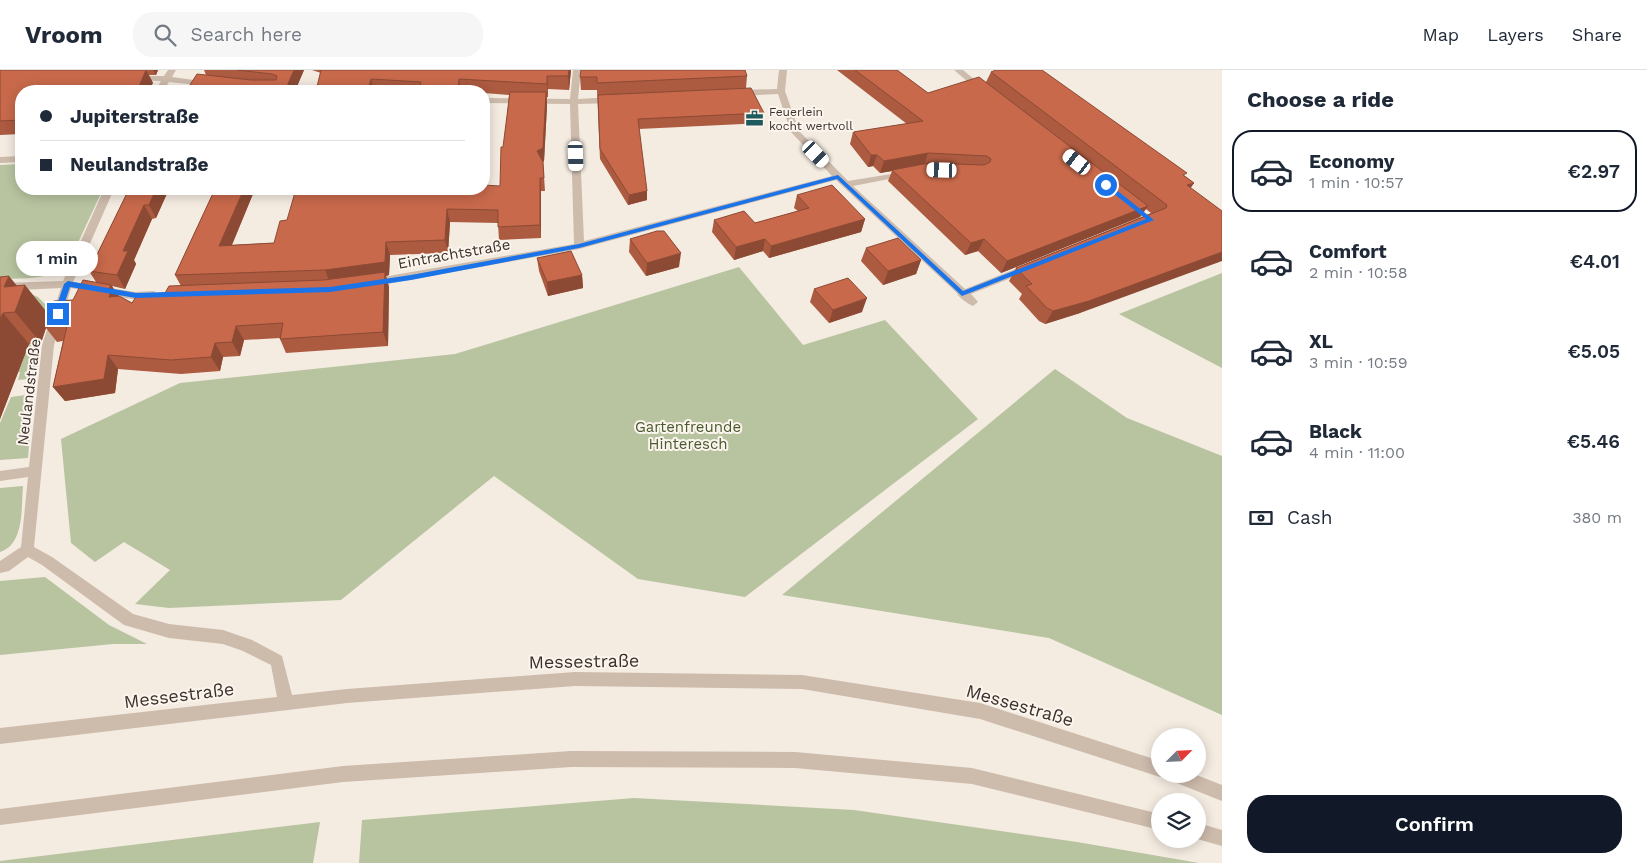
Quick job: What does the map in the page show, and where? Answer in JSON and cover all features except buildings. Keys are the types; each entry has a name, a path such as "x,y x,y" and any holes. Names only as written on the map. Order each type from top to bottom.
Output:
{"street":[{"path":"162,85 172,70"},
{"path":"577,70 574,102 579,246"},
{"path":"783,70 781,91 795,132 842,180 962,294 973,302"},
{"path":"958,70 989,94"},
{"path":"119,78 166,79 222,85"},
{"path":"732,93 781,91"},
{"path":"490,101 574,102 623,99"},
{"path":"0,160 15,159"},
{"name":"Eintrachtstraße","path":"357,285 411,278 579,246 842,180 914,172"},
{"name":"Neulandstraße","path":"27,550 48,345 68,284 106,195"},
{"path":"962,294 1034,265"},
{"path":"0,287 68,284 136,296 165,295"},
{"path":"0,476 35,471"},
{"path":"0,567 27,550 46,561 130,620 169,631 223,637 247,645 277,661 286,703"},
{"name":"Messestraße","path":"0,736 347,696 575,679 802,682 980,711 1151,766"},
{"path":"0,817 343,774 580,759 795,760 972,776 1151,820"},
{"path":"1197,783 1222,793"},
{"path":"1206,833 1222,838"}],"green space":[{"path":"15,164 15,195 100,195 69,262 54,273 28,278 0,279 0,165"},
{"name":"Gartenfreunde Hinteresch","path":"739,267 803,345 885,320 978,419 745,597 638,579 494,476 341,600 169,608 135,604 170,570 124,542 95,562 71,543 61,439 180,383 455,354"},
{"path":"1222,273 1222,368 1119,314"},
{"path":"31,294 38,297 46,305 35,378 18,380 20,372 10,373"},
{"path":"1055,369 1127,418 1222,456 1222,715 1049,638 782,595"},
{"path":"33,394 28,458 0,460 0,423 11,397"},
{"path":"23,486 18,533 8,548 0,552 0,488"},
{"path":"45,577 109,625 147,644 113,644 0,655 0,581"},
{"path":"634,798 854,810 1077,842 1199,863 359,863 362,820"},
{"path":"320,822 313,863 0,863 0,861"}],"place":[{"name":"Feuerlein kocht wertvoll","path":"755,119"}],"route":[{"path":"58,314 68,284 136,296 330,289 411,278 579,246 838,177 962,294 1151,220 1106,185"}]}
